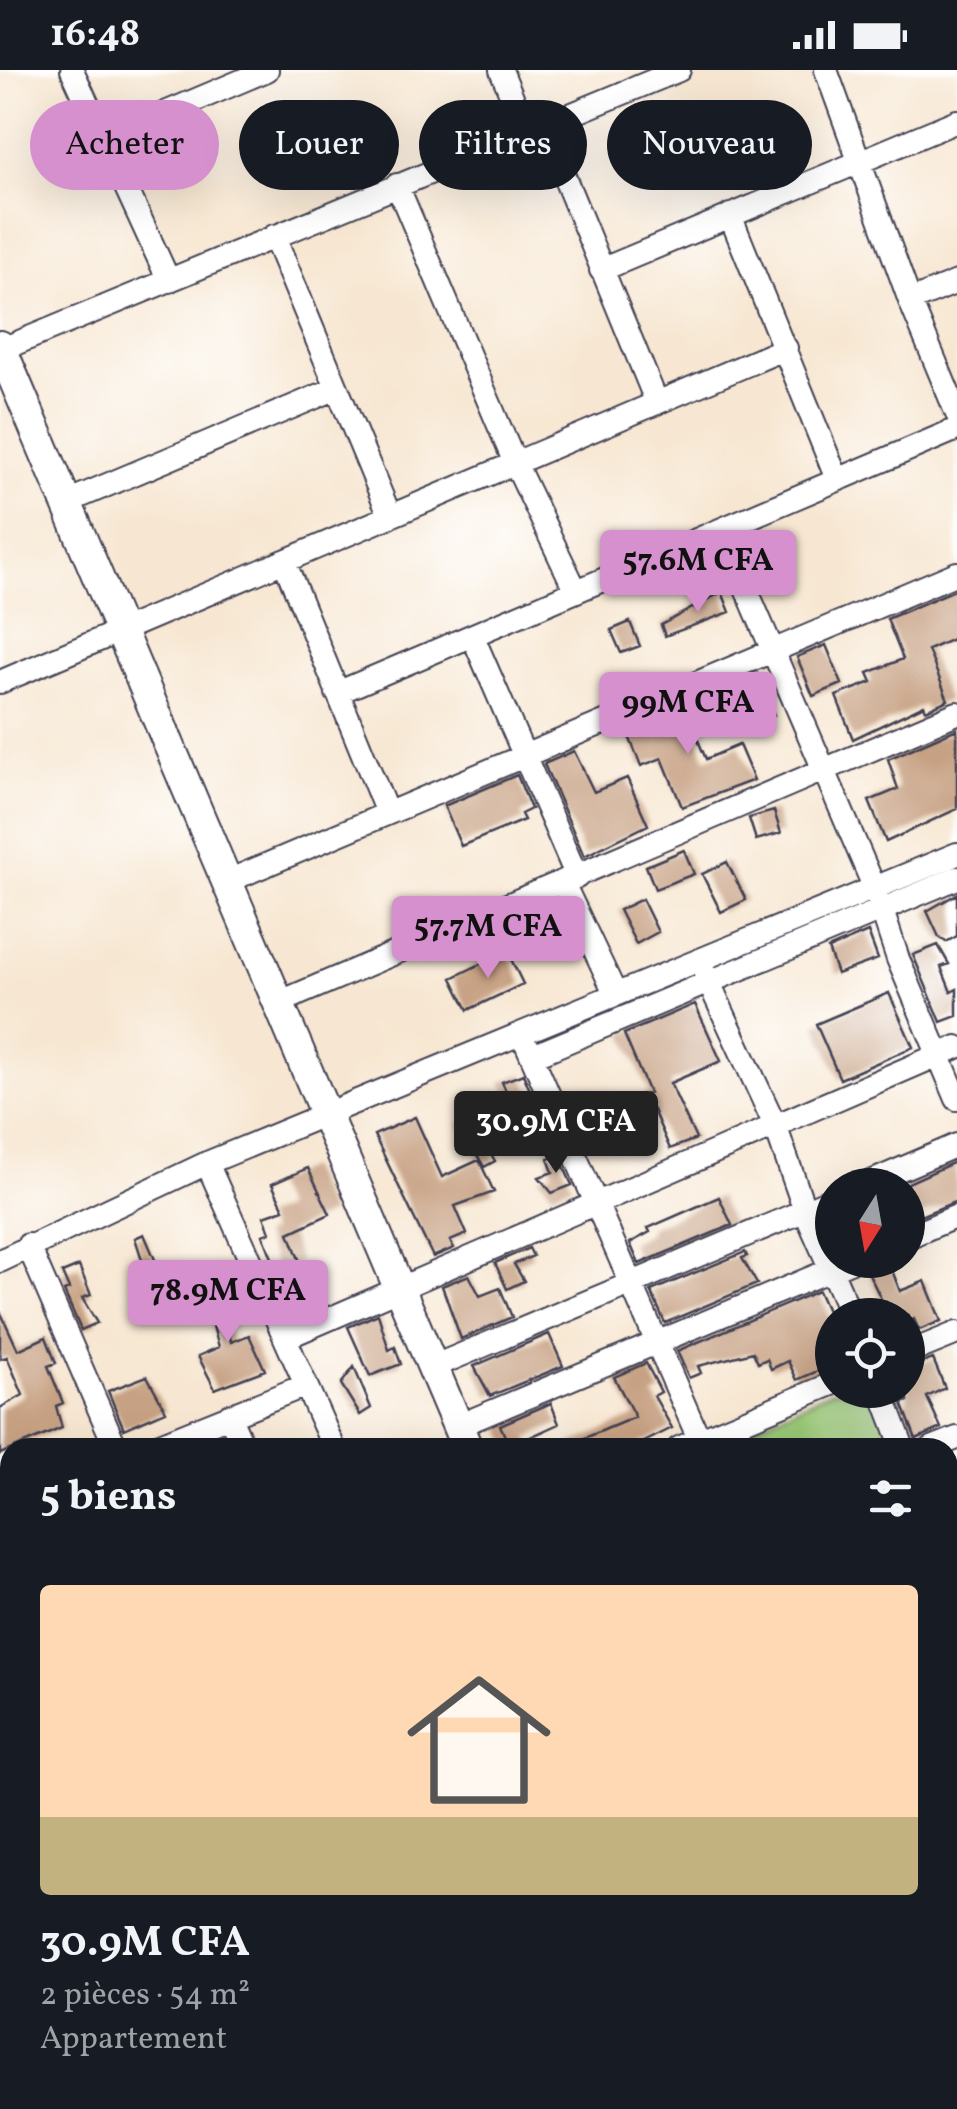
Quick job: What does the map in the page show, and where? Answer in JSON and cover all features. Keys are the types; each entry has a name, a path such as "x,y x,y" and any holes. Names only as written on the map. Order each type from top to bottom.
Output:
{"main road":[{"path":"1,349 328,1116 460,1438"}],"street":[{"path":"72,70 86,100"},
{"path":"197,100 268,70"},
{"path":"501,70 519,100"},
{"path":"826,70 910,301 957,414"},
{"path":"587,106 668,72"},
{"path":"601,270 957,122"},
{"path":"127,190 168,281"},
{"path":"1,349 386,190"},
{"path":"398,190 514,462 576,591"},
{"path":"564,190 656,403"},
{"path":"730,215 838,479"},
{"path":"274,236 390,516"},
{"path":"910,301 957,282"},
{"path":"0,682 786,348"},
{"path":"67,502 338,388"},
{"path":"336,693 957,429"},
{"path":"720,530 878,899 949,1051 957,1100"},
{"path":"284,561 387,813"},
{"path":"228,881 957,573"},
{"path":"473,637 526,756 616,995"},
{"path":"278,1003 957,713"},
{"path":"532,1056 710,984 878,899 957,854"},
{"path":"0,1261 207,1163 699,960 878,899 957,878"},
{"path":"699,960 775,1126 805,1211 815,1225"},
{"path":"522,1034 658,1342 692,1438"},
{"path":"285,1338 949,1051"},
{"path":"904,1168 957,1145"},
{"path":"207,1163 330,1438"},
{"path":"430,1368 815,1207"},
{"path":"925,1230 957,1216"},
{"path":"28,1245 112,1438"},
{"path":"467,1438 658,1342 815,1276"},
{"path":"925,1346 957,1333"},
{"path":"173,1438 306,1385"},
{"path":"710,1438 815,1392"},
{"path":"888,1408 899,1438"},
{"path":"229,1414 240,1438"}],"green space":[{"path":"815,1398 815,1408 879,1408 891,1438 731,1438"}],"building":[{"path":"957,589 957,637 928,650 948,700 926,710 924,705 853,739 836,696 872,682 868,673 903,659 887,619"},
{"path":"722,592 730,612 665,636 661,625"},
{"path":"630,622 640,646 621,653 611,630"},
{"path":"826,645 842,684 813,696 797,657"},
{"path":"757,674 774,715 724,727 722,722 752,706 743,680"},
{"path":"683,705 706,759 739,745 754,780 682,807 662,758 641,766 626,729"},
{"path":"957,729 957,809 886,842 869,801 898,789 888,759"},
{"path":"574,751 594,792 627,778 648,825 584,856 544,764"},
{"path":"517,775 531,809 521,814 524,820 461,846 444,806"},
{"path":"774,811 781,833 756,840 749,818"},
{"path":"684,850 694,874 655,889 646,866"},
{"path":"727,862 746,900 721,912 702,874"},
{"path":"957,894 957,936 946,942 939,937 927,911"},
{"path":"642,899 658,932 636,944 619,910"},
{"path":"555,901 561,914 514,932 510,920"},
{"path":"868,932 878,959 837,974 828,949"},
{"path":"938,945 949,964 941,967 951,992 957,989 957,1016 941,1022 913,955"},
{"path":"507,951 523,984 468,1010 452,978"},
{"path":"889,993 913,1047 840,1079 816,1024"},
{"path":"695,1004 721,1061 670,1083 696,1139 670,1149 653,1110 627,1121 619,1106 649,1093 624,1034"},
{"path":"523,1074 536,1104 516,1113 502,1082"},
{"path":"415,1117 442,1177 479,1160 494,1192 455,1206 467,1234 450,1241 454,1248 433,1257 374,1135"},
{"path":"472,1119 480,1134 500,1128 508,1148 491,1154 495,1161 484,1167 459,1124"},
{"path":"559,1156 572,1185 552,1193 539,1177 553,1172 548,1159"},
{"path":"957,1161 957,1201 925,1214 925,1175"},
{"path":"308,1168 330,1214 289,1233 300,1262 277,1271 263,1235 270,1232 264,1216 284,1209 272,1184"},
{"path":"719,1197 732,1225 639,1264 630,1243 650,1232 648,1228"},
{"path":"144,1234 165,1283 141,1293 138,1279 147,1275 135,1238"},
{"path":"529,1248 533,1256 514,1264 524,1281 507,1289 495,1263"},
{"path":"745,1252 747,1256 742,1258 757,1284 665,1323 651,1291"},
{"path":"79,1266 91,1295 82,1298 97,1323 81,1330 64,1291 69,1289 62,1273"},
{"path":"469,1275 480,1296 500,1288 512,1317 461,1339 442,1286"},
{"path":"224,1277 233,1309 225,1313 231,1342 249,1335 265,1370 215,1389 198,1356 219,1347 208,1309 218,1307 205,1284"},
{"path":"871,1278 895,1278 900,1291 925,1281 941,1321 925,1328 925,1298 881,1298"},
{"path":"307,1287 318,1303 291,1315 284,1299"},
{"path":"818,1291 821,1298 815,1298 815,1372 797,1380 788,1361 771,1369 767,1359 758,1363 753,1352 698,1366 701,1373 689,1378 677,1351"},
{"path":"0,1311 18,1350 46,1337 56,1363 48,1366 63,1403 56,1406 62,1428 38,1438 0,1438 0,1408 23,1395 7,1357 0,1359"},
{"path":"378,1314 389,1350 395,1347 401,1364 370,1376 348,1327"},
{"path":"549,1334 563,1366 490,1396 474,1366"},
{"path":"933,1359 945,1388 927,1397 941,1428 916,1438 904,1408 925,1408 925,1362"},
{"path":"646,1363 661,1392 654,1396 672,1428 652,1438 585,1438 635,1417 614,1377"},
{"path":"354,1367 371,1408 360,1415 341,1384"},
{"path":"147,1376 166,1411 124,1429 108,1391"},
{"path":"551,1403 559,1424 528,1438 506,1438 500,1425"}]}
